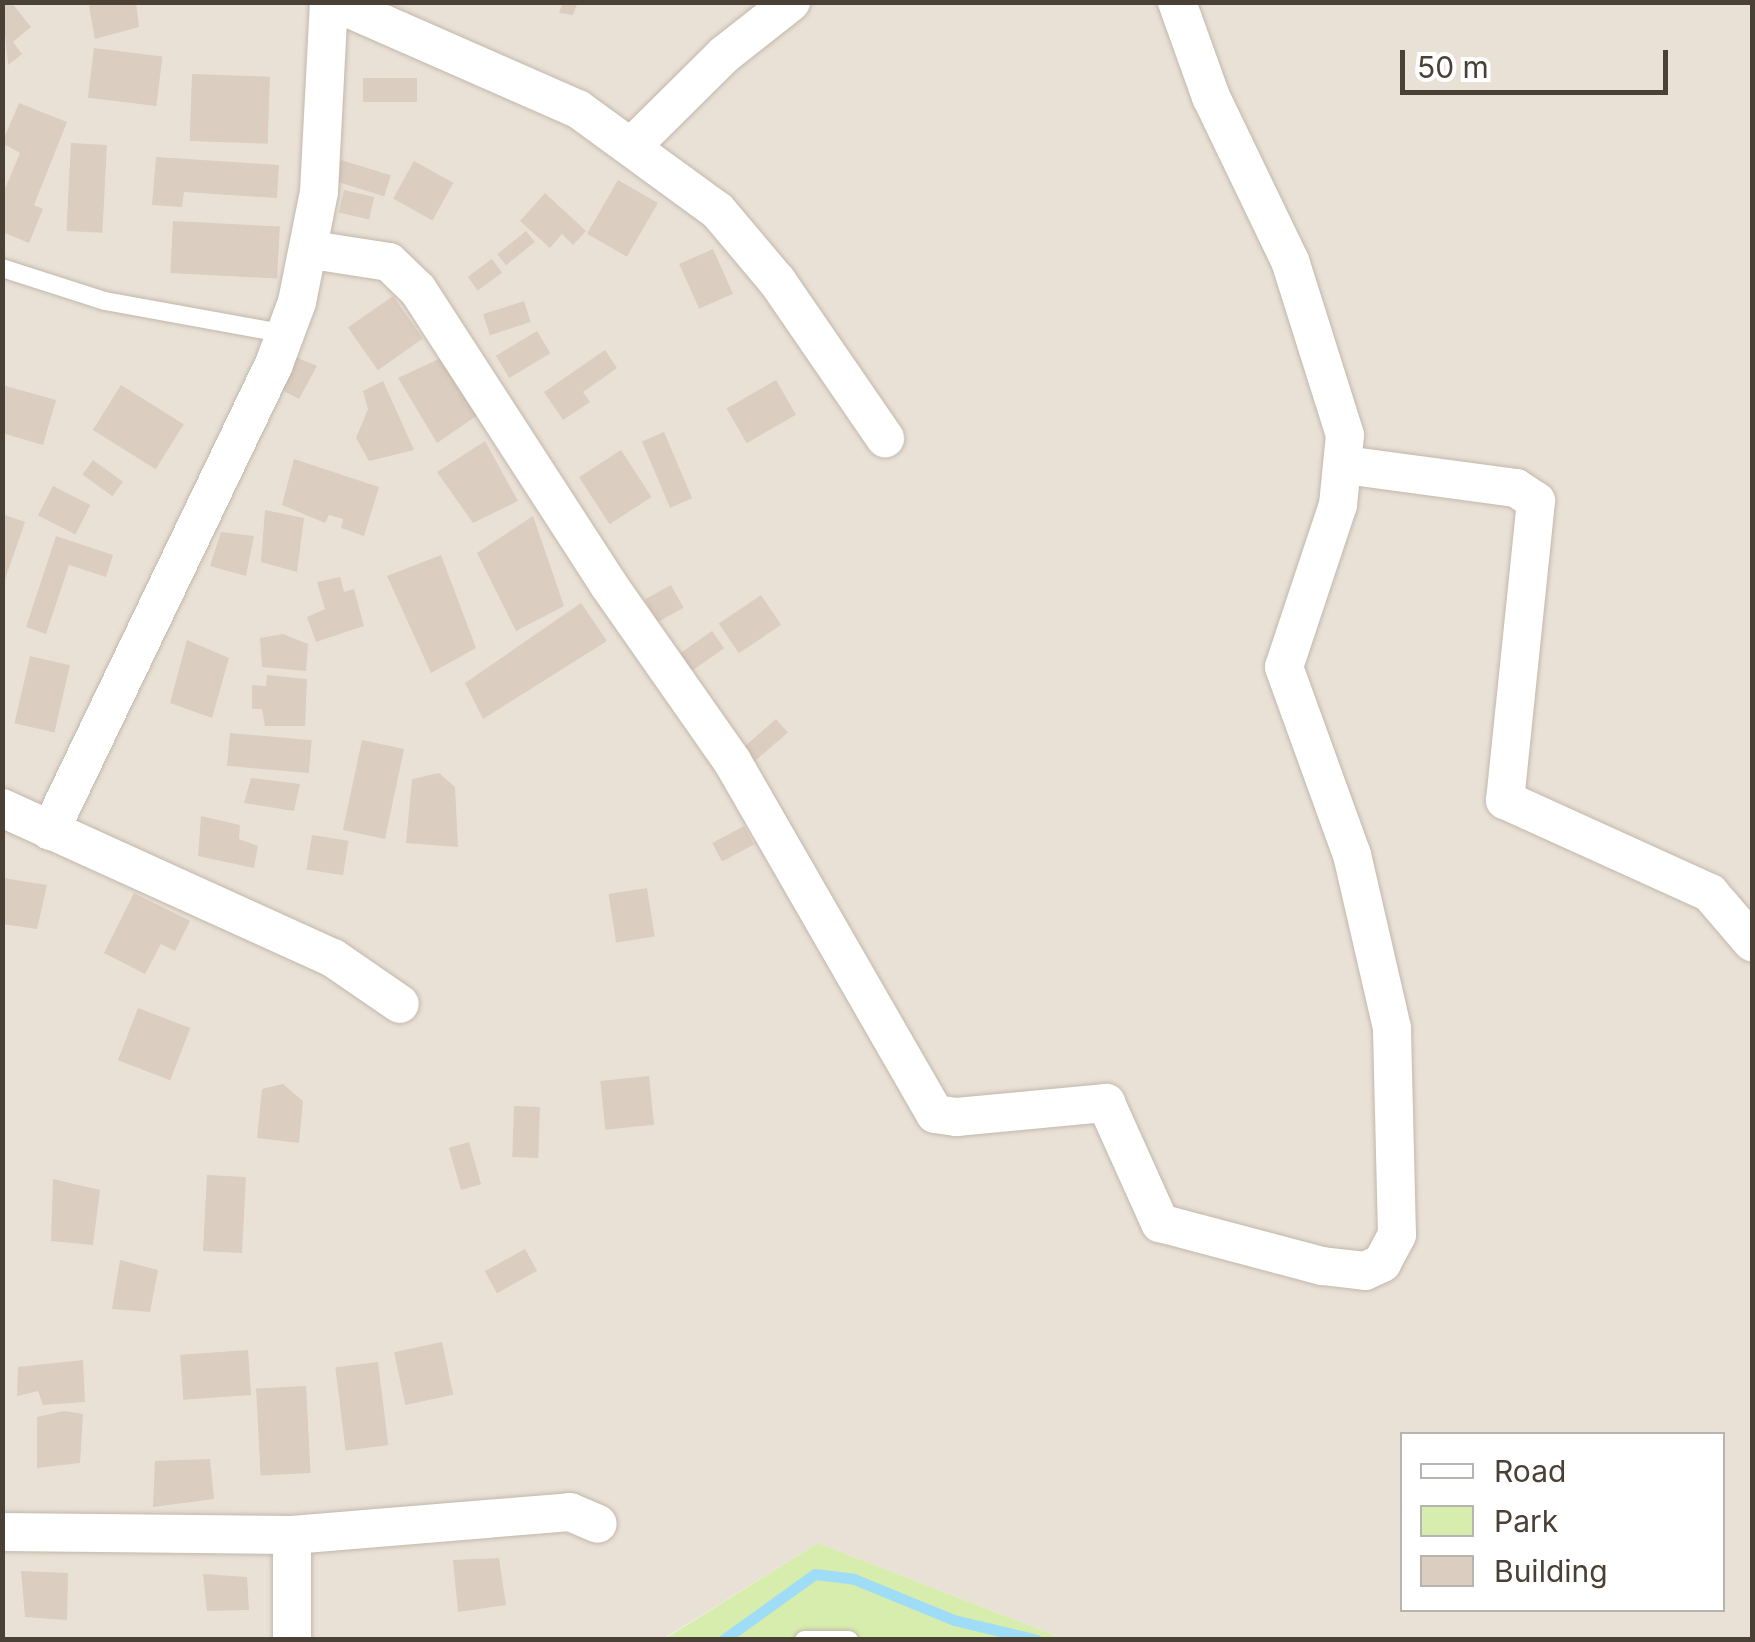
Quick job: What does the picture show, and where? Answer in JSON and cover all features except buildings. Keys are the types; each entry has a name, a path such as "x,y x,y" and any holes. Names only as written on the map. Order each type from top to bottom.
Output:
{"street":[{"path":"50,832 286,334 312,250 331,2 504,72 632,146 731,224 885,438"},
{"path":"632,146 725,54 791,2"},
{"path":"312,250 388,262 418,290 608,584 732,761 935,1114 958,1118 1106,1103 1160,1223 1358,1271 1382,1263 1396,1235 1392,1028 1352,855 1284,667 1338,505 1345,465 1334,391 1290,261 1211,96 1177,2"},
{"path":"1345,465 1516,488 1536,501 1505,800 1710,893 1752,942"},
{"path":"2,808 333,958 400,1004"},
{"path":"2,1532 292,1535 570,1512 598,1524"},
{"path":"292,1535 292,1640"}],"lane":[{"path":"2,268 104,301 286,334"},
{"path":"804,1640 849,1640"}],"shaded area":[{"path":"3,3 1752,3 1752,1639 1064,1639 818,1543 663,1639 3,1640"}],"green space":[{"path":"818,1543 1064,1639 663,1640"}],"waterway":[{"path":"723,1640 815,1574 854,1579 954,1620 1037,1640"}]}
